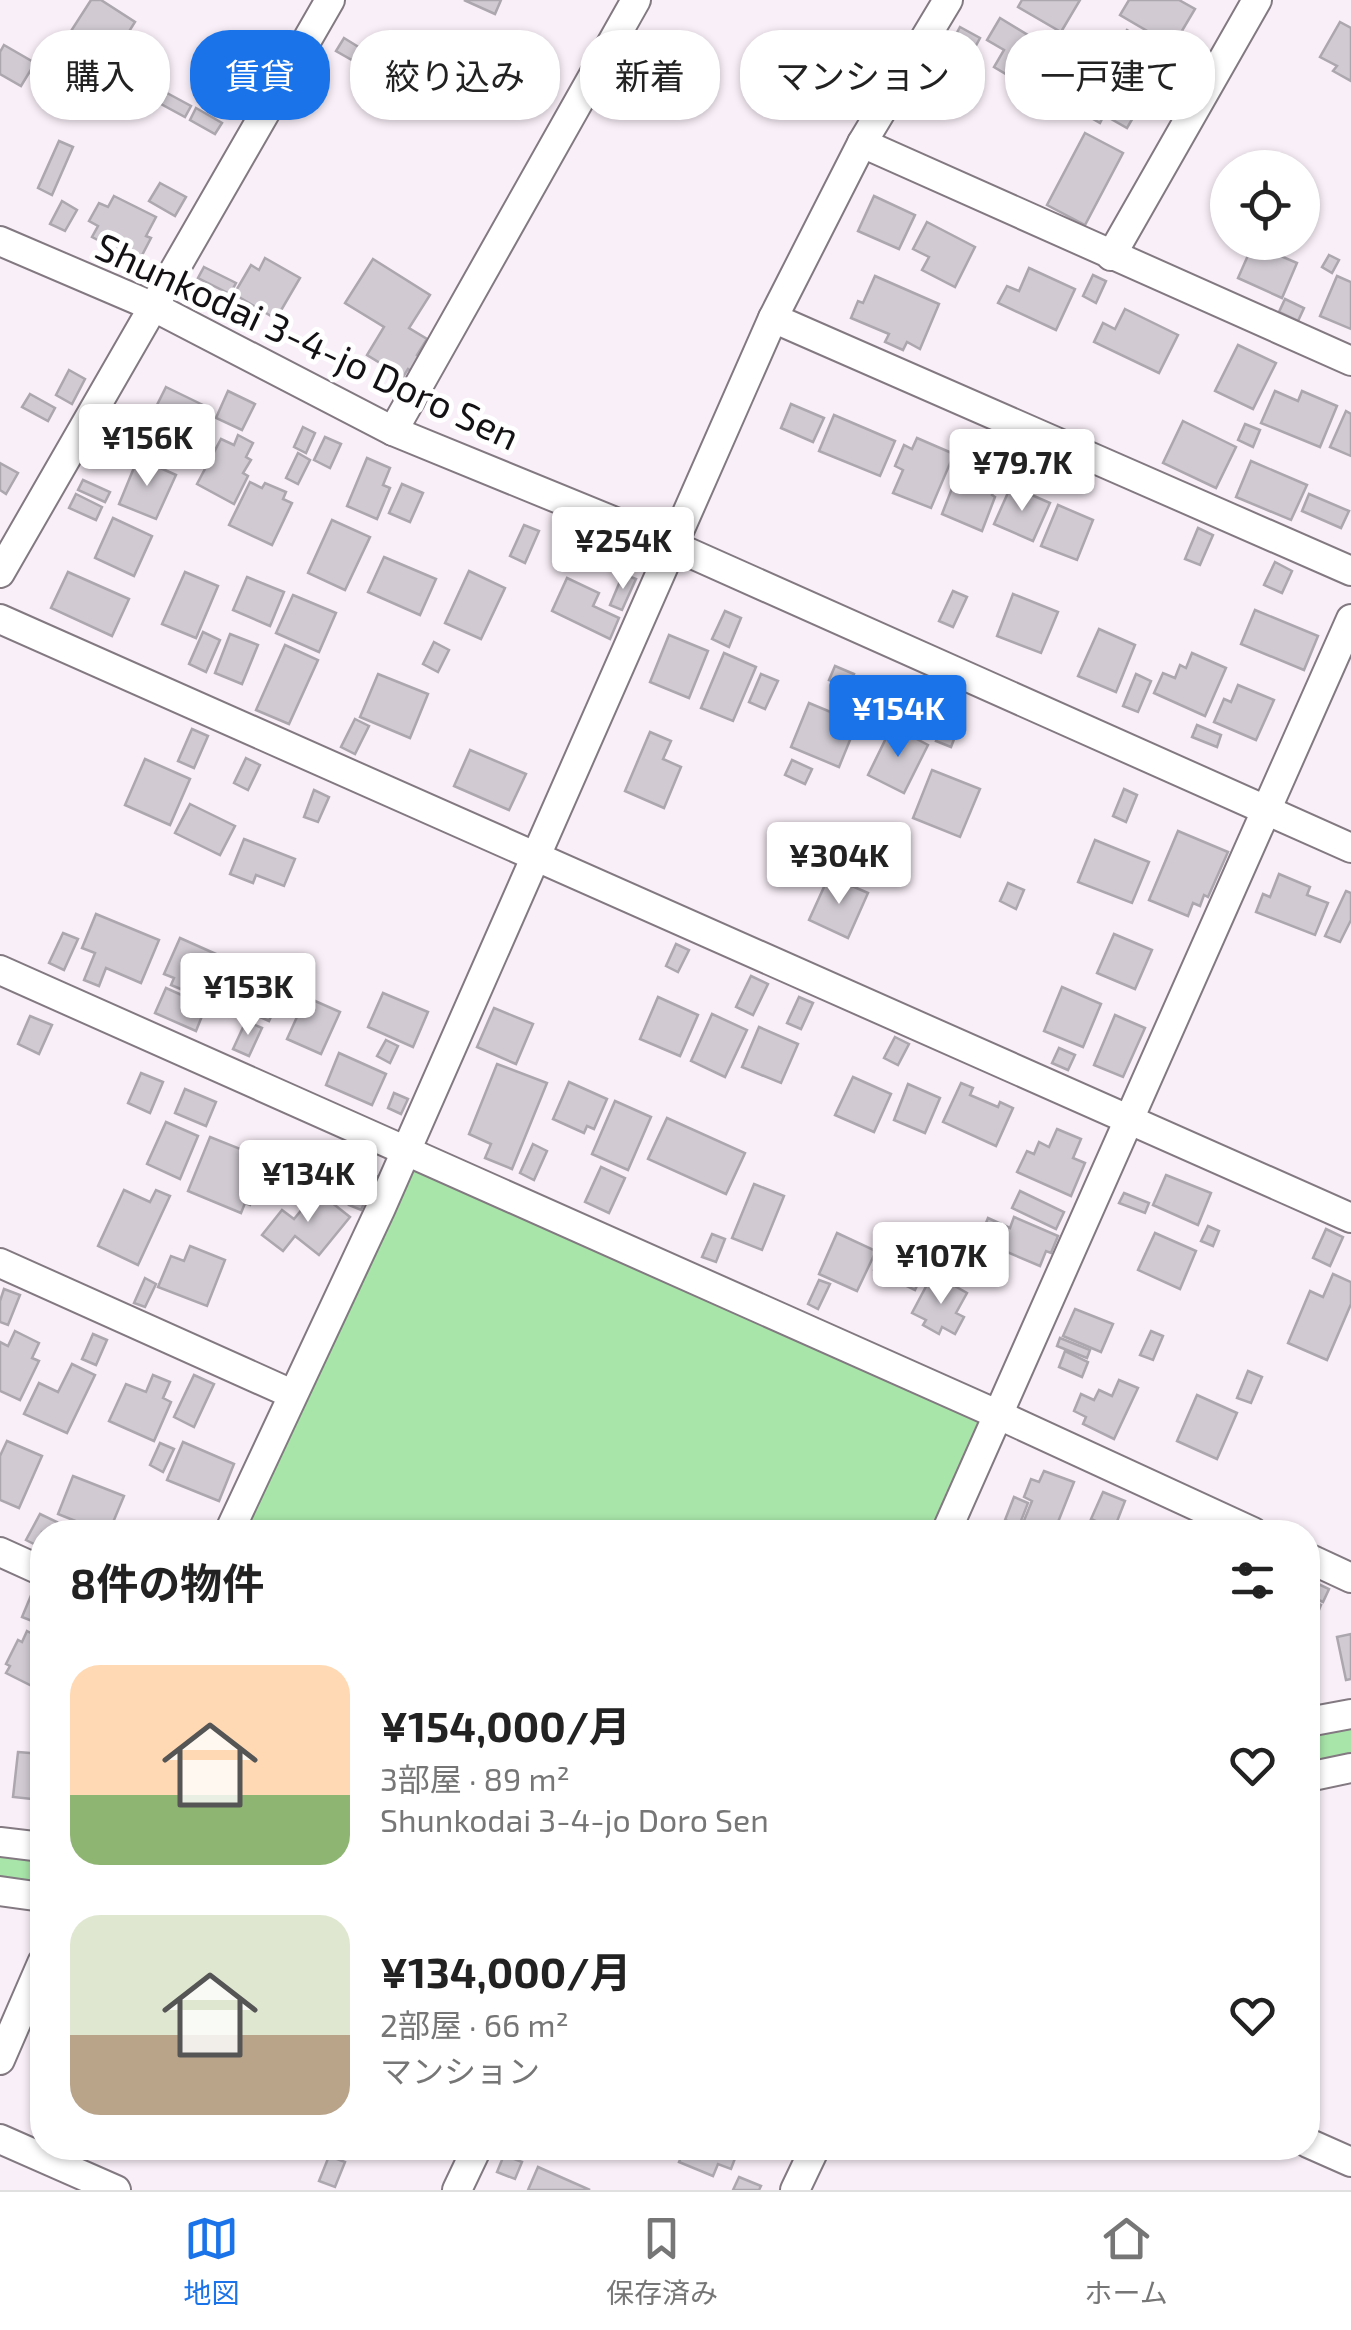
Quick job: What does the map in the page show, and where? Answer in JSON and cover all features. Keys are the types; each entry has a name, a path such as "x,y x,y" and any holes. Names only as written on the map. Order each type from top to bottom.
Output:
{"street":[{"path":"0,573 330,0"},
{"path":"392,432 636,0"},
{"path":"234,1520 406,1149 773,318 862,144 948,0"},
{"path":"1111,256 1257,0"},
{"path":"862,144 1351,362"},
{"name":"Shunkodai 3-4-jo Doro Sen","path":"0,241 154,307 392,432 674,546 1351,848"},
{"path":"773,318 1351,571"},
{"path":"0,619 1351,1218"},
{"path":"951,1520 1351,619"},
{"path":"0,970 1227,1520"},
{"path":"0,1262 292,1394"},
{"path":"0,1552 30,1566"},
{"path":"1320,1564 1351,1578"},
{"path":"1320,1720 1351,1714"},
{"path":"1320,1774 1351,1768"},
{"path":"0,1842 30,1846"},
{"path":"0,1891 30,1895"},
{"path":"0,2060 30,1991"},
{"path":"0,2138 30,2151"},
{"path":"1320,2148 1351,2162"},
{"path":"49,2160 116,2190"},
{"path":"457,2190 471,2160"},
{"path":"795,2190 809,2160"}],"green space":[{"path":"406,1149 999,1415 951,1520 235,1520"},
{"path":"1351,1725 1351,1758 1320,1764 1320,1731"},
{"path":"0,1857 30,1861 30,1888 0,1892"}],"building":[{"path":"91,0 101,0 135,22 130,30 72,30"},
{"path":"464,0 501,0 495,14"},
{"path":"1022,0 1080,0 1062,30 1018,7"},
{"path":"1129,0 1179,0 1195,9 1183,30 1146,30 1120,15"},
{"path":"1000,18 1020,30 1005,30 1005,74 994,67 1004,50 987,40"},
{"path":"1340,22 1351,28 1351,81 1333,71 1337,66 1320,57"},
{"path":"344,38 350,42 350,59 336,51"},
{"path":"4,45 30,60 30,71 21,86 0,74 0,52"},
{"path":"170,95 190,105 185,117 170,109"},
{"path":"190,120 217,120 222,123 215,134"},
{"path":"1113,120 1132,120 1127,128"},
{"path":"1085,133 1123,153 1085,225 1047,205"},
{"path":"59,141 73,147 52,195 38,188"},
{"path":"160,183 186,197 175,216 149,201"},
{"path":"114,196 156,217 139,261 92,237 98,226 89,221 99,203 108,207"},
{"path":"874,196 915,215 899,249 858,231"},
{"path":"62,201 77,210 65,231 50,224"},
{"path":"927,222 975,247 955,287 922,270 929,257 913,249"},
{"path":"1329,255 1339,260 1332,273 1322,267"},
{"path":"265,258 300,278 276,319 234,294 251,265 259,270"},
{"path":"373,259 430,295 409,328 427,339 417,355 425,360 416,374 408,369 403,377 367,355 384,327 345,303"},
{"path":"1246,260 1297,263 1282,298 1238,278"},
{"path":"204,267 236,283 230,294 198,278"},
{"path":"1029,268 1075,289 1056,330 998,303 1007,286 1019,291"},
{"path":"1093,275 1106,281 1096,303 1083,296"},
{"path":"875,276 939,304 920,349 907,342 903,350 885,342 889,334 851,318"},
{"path":"1337,276 1351,282 1351,329 1320,316"},
{"path":"1285,299 1304,308 1298,321 1279,312"},
{"path":"1125,309 1178,335 1159,373 1094,342 1103,323 1115,329"},
{"path":"1238,345 1276,363 1253,409 1215,391"},
{"path":"69,370 85,379 72,404 56,395"},
{"path":"166,387 205,406 182,454 142,435"},
{"path":"228,391 255,404 242,430 216,418"},
{"path":"1275,391 1298,401 1302,391 1337,406 1320,447 1261,423"},
{"path":"30,394 55,408 48,421 22,407"},
{"path":"791,404 824,418 813,442 781,428"},
{"path":"1346,411 1351,414 1351,456 1330,447"},
{"path":"834,415 895,441 880,476 819,451"},
{"path":"1183,421 1236,447 1216,488 1163,463"},
{"path":"116,424 139,434 134,444 111,434"},
{"path":"1245,424 1260,430 1253,447 1238,440"},
{"path":"303,427 315,433 306,453 294,447"},
{"path":"238,435 253,443 246,457 251,460 243,473 248,476 234,504 197,484 221,439 234,445"},
{"path":"325,437 341,444 330,468 314,460"},
{"path":"917,438 954,454 931,508 893,493 903,470 895,466 904,445 912,449"},
{"path":"1019,450 1031,455 1021,478 1009,472"},
{"path":"298,453 310,460 298,484 286,478"},
{"path":"138,458 176,475 156,519 119,504"},
{"path":"367,458 390,468 383,485 390,488 377,519 347,506"},
{"path":"1251,461 1307,485 1291,520 1236,497"},
{"path":"0,463 18,473 6,494 0,490"},
{"path":"978,474 997,482 982,531 942,514 956,478 974,485"},
{"path":"83,480 110,492 105,502 78,490"},
{"path":"250,482 262,488 265,483 286,492 283,499 292,503 272,545 229,525"},
{"path":"402,484 423,493 410,522 389,513"},
{"path":"1011,486 1050,503 1033,541 994,524"},
{"path":"76,494 102,507 96,520 69,508"},
{"path":"1309,494 1349,511 1341,528 1302,511"},
{"path":"1058,505 1093,520 1077,560 1041,546"},
{"path":"113,518 152,536 134,576 95,558"},
{"path":"332,520 370,537 345,590 308,573"},
{"path":"524,525 539,531 525,563 510,556"},
{"path":"1198,528 1213,535 1200,565 1185,559"},
{"path":"384,557 436,579 420,615 368,592"},
{"path":"1275,562 1292,571 1282,593 1264,585"},
{"path":"469,571 505,588 481,639 445,623"},
{"path":"68,572 129,599 112,636 51,608"},
{"path":"185,572 218,586 196,638 162,624"},
{"path":"623,574 636,579 622,610 610,605"},
{"path":"247,577 284,592 270,626 233,610"},
{"path":"567,578 599,593 593,606 619,618 610,639 552,611"},
{"path":"953,591 967,597 953,627 939,621"},
{"path":"1013,594 1058,612 1041,653 997,636"},
{"path":"293,595 336,613 319,652 276,633"},
{"path":"1255,610 1318,636 1304,670 1241,644"},
{"path":"725,611 741,618 729,647 712,639"},
{"path":"1099,629 1135,645 1116,692 1078,676"},
{"path":"203,632 220,640 206,672 189,664"},
{"path":"230,634 258,645 242,684 215,673"},
{"path":"669,635 708,651 689,698 650,682"},
{"path":"434,642 449,650 438,672 423,664"},
{"path":"285,645 318,660 289,724 256,710"},
{"path":"724,653 756,667 733,721 701,708"},
{"path":"1192,653 1226,668 1205,716 1154,693 1163,673 1175,678 1180,665 1186,668"},
{"path":"835,666 854,674 848,688 829,680"},
{"path":"378,674 428,694 410,738 360,717"},
{"path":"761,674 778,681 765,709 749,702"},
{"path":"1136,674 1151,681 1138,712 1123,706"},
{"path":"1238,685 1274,700 1256,740 1214,722 1224,699 1231,702"},
{"path":"809,703 857,723 839,767 791,747"},
{"path":"948,713 962,719 951,747 936,741"},
{"path":"355,719 369,726 355,754 341,747"},
{"path":"1197,725 1221,735 1217,747 1192,737"},
{"path":"892,726 928,745 904,793 868,775"},
{"path":"192,729 208,736 194,768 178,761"},
{"path":"650,732 671,741 663,759 681,767 664,808 625,791"},
{"path":"470,750 526,774 509,810 454,786"},
{"path":"246,758 260,765 248,790 234,783"},
{"path":"145,759 190,779 170,825 125,805"},
{"path":"792,760 812,769 805,784 785,775"},
{"path":"932,770 980,789 960,837 913,818"},
{"path":"1124,789 1137,795 1126,822 1113,816"},
{"path":"314,790 329,797 318,822 304,817"},
{"path":"190,804 235,826 220,855 175,833"},
{"path":"1178,831 1228,852 1208,897 1204,895 1200,906 1193,903 1188,916 1149,900"},
{"path":"244,839 295,859 284,886 256,875 253,883 230,874"},
{"path":"1095,840 1149,862 1132,903 1078,882"},
{"path":"1279,874 1310,887 1307,895 1328,903 1315,935 1256,912 1263,894 1270,897"},
{"path":"829,876 868,893 848,938 809,920"},
{"path":"1008,883 1024,890 1016,909 1000,901"},
{"path":"1346,891 1351,893 1351,920 1340,942 1325,936"},
{"path":"96,914 159,940 141,983 106,968 99,986 84,980 95,953 82,948"},
{"path":"63,933 78,939 64,970 49,963"},
{"path":"1114,934 1152,950 1135,989 1097,973"},
{"path":"180,938 225,958 207,1000 171,985 174,978 164,974"},
{"path":"676,944 689,950 678,972 666,966"},
{"path":"248,966 287,983 269,1021 231,1004"},
{"path":"751,976 768,984 753,1015 736,1007"},
{"path":"1062,987 1101,1004 1083,1047 1044,1031"},
{"path":"166,988 206,1006 196,1031 155,1013"},
{"path":"383,993 428,1012 413,1047 368,1027"},
{"path":"306,997 340,1012 321,1054 287,1039"},
{"path":"658,997 698,1015 680,1056 640,1039"},
{"path":"799,997 813,1003 801,1029 787,1023"},
{"path":"494,1008 533,1024 516,1064 477,1047"},
{"path":"712,1014 747,1030 725,1077 691,1061"},
{"path":"1115,1015 1145,1028 1123,1077 1094,1065"},
{"path":"30,1016 52,1025 39,1054 18,1044"},
{"path":"246,1021 262,1028 249,1056 233,1049"},
{"path":"759,1027 798,1044 781,1083 742,1067"},
{"path":"895,1037 909,1044 898,1065 884,1058"},
{"path":"386,1040 398,1046 390,1063 377,1056"},
{"path":"1059,1048 1075,1055 1068,1070 1052,1063"},
{"path":"339,1053 386,1074 372,1105 326,1085"},
{"path":"497,1064 547,1083 512,1169 485,1158 491,1144 469,1134"},
{"path":"141,1073 163,1082 150,1113 128,1103"},
{"path":"853,1077 891,1094 874,1132 835,1115"},
{"path":"569,1082 607,1099 594,1129 587,1126 584,1133 553,1119"},
{"path":"961,1083 973,1088 970,1095 998,1107 1000,1102 1013,1108 996,1146 943,1122"},
{"path":"908,1084 940,1098 925,1133 894,1120"},
{"path":"185,1089 216,1102 206,1126 175,1113"},
{"path":"394,1093 408,1099 401,1114 388,1108"},
{"path":"615,1101 651,1117 628,1170 592,1154"},
{"path":"667,1118 745,1153 726,1194 648,1159"},
{"path":"166,1122 198,1136 180,1179 147,1164"},
{"path":"1057,1129 1081,1139 1073,1158 1085,1163 1071,1196 1017,1172 1027,1151 1034,1154 1039,1142 1049,1147"},
{"path":"210,1137 268,1160 250,1205 245,1203 241,1213 188,1191"},
{"path":"533,1144 547,1151 534,1180 520,1173"},
{"path":"328,1160 350,1170 353,1165 377,1176 361,1210 349,1205 352,1197 318,1181"},
{"path":"601,1167 625,1178 609,1213 585,1202"},
{"path":"1166,1175 1211,1193 1198,1225 1153,1205"},
{"path":"754,1184 784,1196 762,1250 732,1238"},
{"path":"124,1190 150,1202 156,1190 170,1196 138,1265 98,1246"},
{"path":"317,1191 350,1217 319,1255 295,1236 283,1251 262,1235 282,1210 294,1219"},
{"path":"1020,1191 1064,1212 1056,1229 1012,1208"},
{"path":"1124,1193 1149,1203 1145,1213 1119,1203"},
{"path":"1014,1217 1058,1236 1040,1266 979,1240 988,1218 1010,1228"},
{"path":"895,1224 937,1243 915,1290 874,1270"},
{"path":"1208,1226 1219,1231 1213,1246 1201,1241"},
{"path":"1326,1229 1343,1237 1330,1266 1313,1258"},
{"path":"837,1233 876,1251 857,1291 819,1274"},
{"path":"1155,1233 1196,1251 1180,1289 1138,1270"},
{"path":"712,1234 725,1239 716,1262 702,1257"},
{"path":"190,1246 225,1260 207,1306 158,1287 171,1256 184,1261"},
{"path":"1333,1274 1351,1282 1351,1304 1327,1360 1288,1343 1310,1291 1323,1297"},
{"path":"145,1278 156,1284 145,1307 134,1303"},
{"path":"930,1279 941,1285 944,1280 967,1293 956,1313 964,1317 955,1334 942,1327 939,1334 923,1325 926,1320 912,1313"},
{"path":"819,1280 830,1284 818,1309 808,1304"},
{"path":"4,1289 20,1295 8,1325 0,1322"},
{"path":"1075,1309 1113,1324 1101,1352 1063,1336"},
{"path":"15,1331 39,1343 32,1358 39,1361 20,1400 0,1391 0,1342 8,1346"},
{"path":"1151,1331 1163,1336 1153,1360 1140,1355"},
{"path":"93,1334 107,1340 96,1365 82,1359"},
{"path":"1060,1338 1090,1350 1087,1358 1057,1346"},
{"path":"1065,1351 1088,1362 1082,1377 1059,1367"},
{"path":"72,1364 95,1375 67,1433 24,1414 39,1383 58,1392"},
{"path":"1248,1371 1262,1377 1251,1403 1237,1398"},
{"path":"153,1375 170,1382 163,1398 171,1402 154,1441 109,1421 126,1384 146,1392"},
{"path":"194,1375 214,1384 194,1427 174,1417"},
{"path":"1119,1380 1138,1388 1114,1439 1083,1424 1086,1417 1074,1411 1081,1394 1094,1400 1099,1390 1112,1396"},
{"path":"1197,1395 1237,1413 1217,1459 1177,1441"},
{"path":"7,1441 42,1456 19,1508 0,1500 0,1456"},
{"path":"183,1442 234,1464 219,1501 167,1480"},
{"path":"160,1443 174,1449 163,1472 150,1465"},
{"path":"1044,1471 1074,1482 1059,1520 1024,1520 1032,1501 1024,1497 1031,1479 1039,1482"},
{"path":"73,1476 124,1496 114,1520 73,1520 58,1514"},
{"path":"1103,1492 1125,1501 1118,1520 1091,1519"},
{"path":"1014,1497 1028,1503 1021,1520 1005,1520"},
{"path":"1320,1585 1329,1589 1323,1602 1320,1601"},
{"path":"30,1598 30,1620 22,1617"},
{"path":"27,1631 30,1633 30,1685 6,1673 10,1666 6,1664 18,1640 22,1642"},
{"path":"1351,1634 1351,1679 1346,1680 1337,1637"},
{"path":"18,1752 30,1753 30,1799 13,1797"},
{"path":"327,2160 345,2162 335,2187 319,2181"},
{"path":"502,2160 522,2162 515,2179 497,2172"},
{"path":"734,2160 731,2169 718,2164 713,2176 679,2162"},
{"path":"538,2167 590,2190 528,2190"},
{"path":"739,2177 761,2186 759,2190 733,2190"}]}
